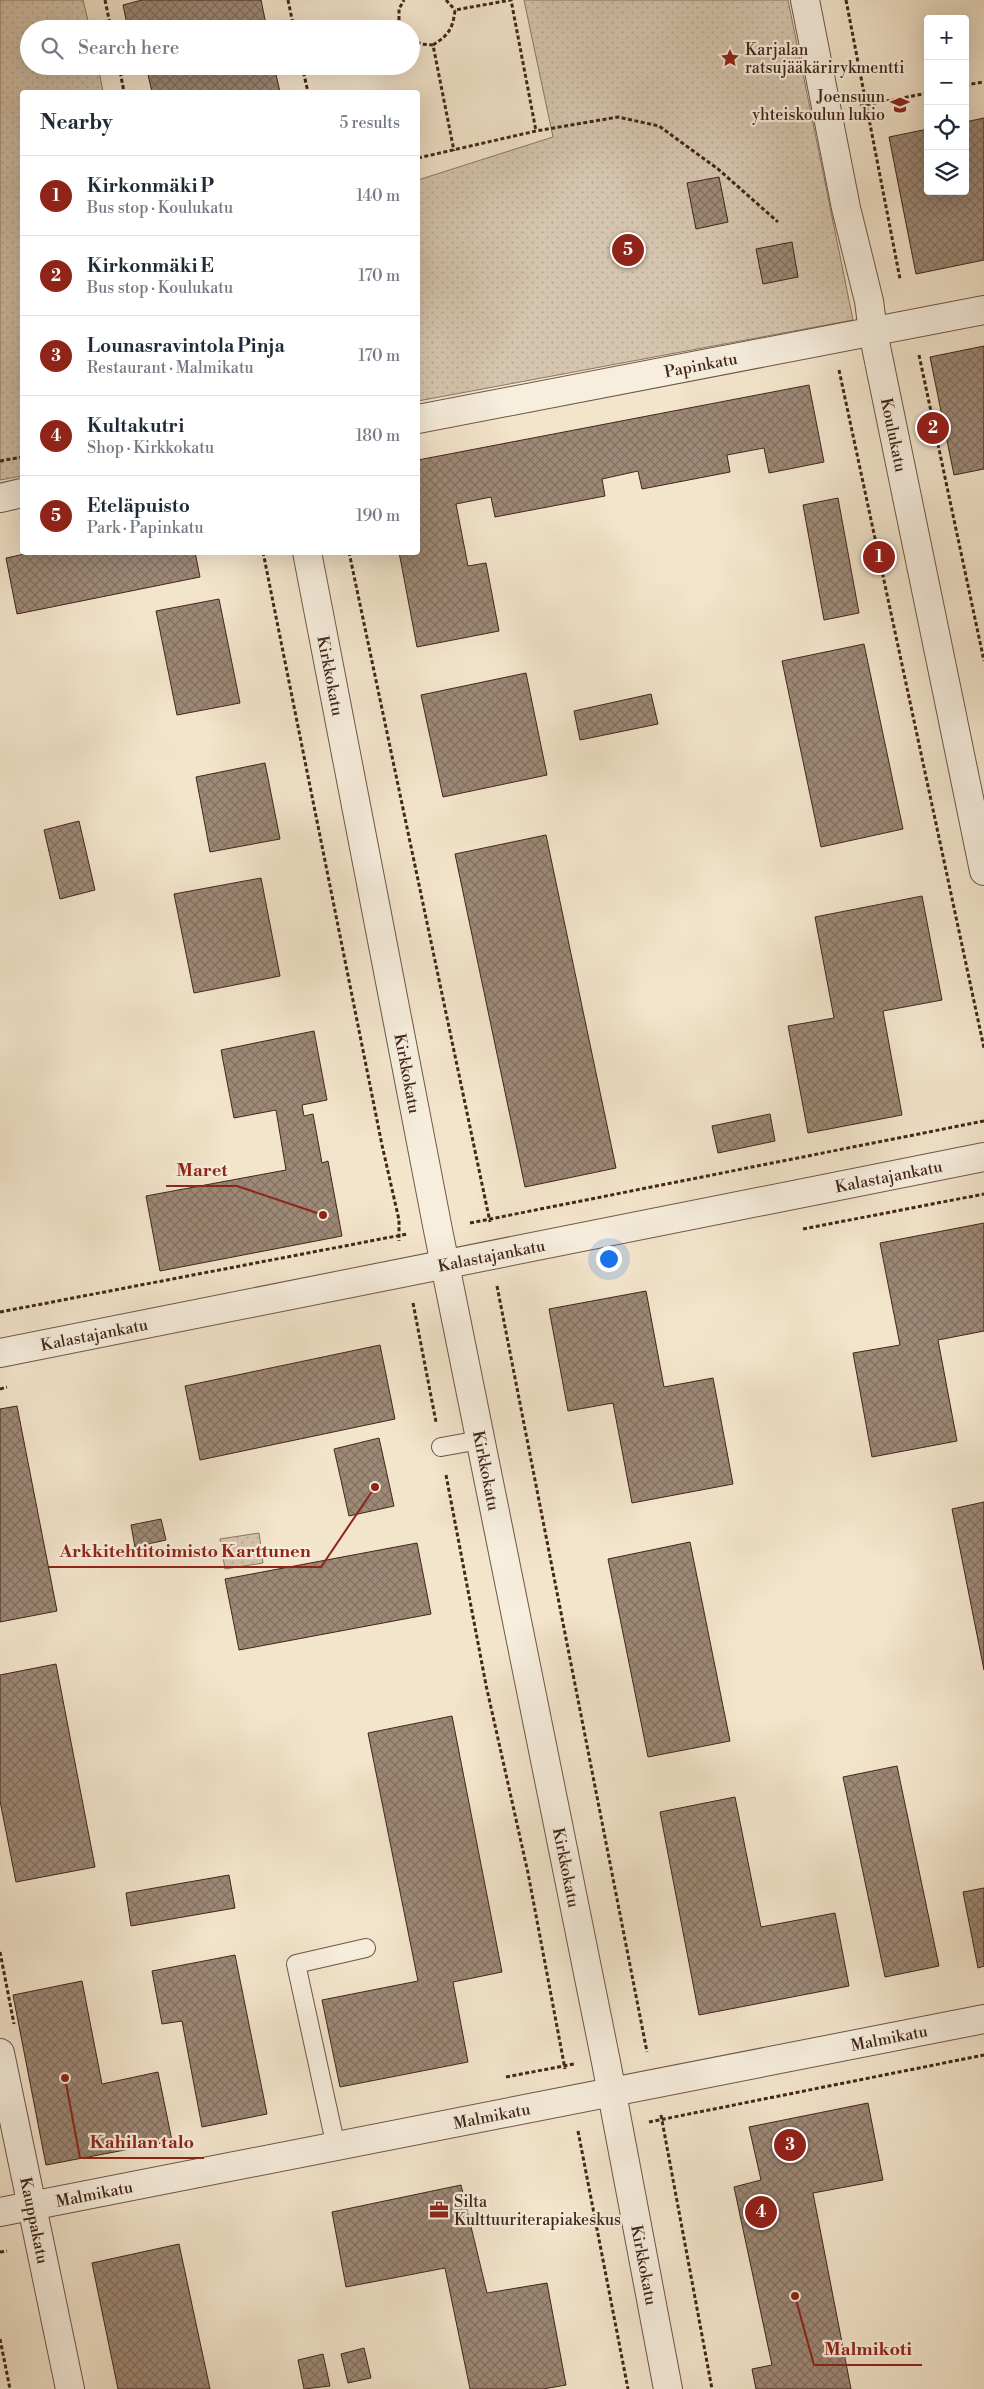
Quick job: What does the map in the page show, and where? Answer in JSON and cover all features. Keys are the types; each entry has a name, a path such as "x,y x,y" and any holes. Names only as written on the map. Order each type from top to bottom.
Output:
{"street":[{"name":"Koulukatu","path":"805,0 846,208 869,301 873,332 984,870"},
{"name":"Papinkatu","path":"420,419 984,310"},
{"path":"0,498 20,494"},
{"name":"Kirkkokatu","path":"309,555 438,1230 619,2128 668,2389"},
{"name":"Kalastajankatu","path":"0,1353 984,1157"},
{"name":"Malmikatu","path":"0,2212 984,2019"},
{"name":"Kauppakatu","path":"0,2053 70,2389"}],"lane":[{"path":"441,1447 480,1440"},
{"path":"336,2146 296,1964 366,1948"}],"path":[{"path":"105,0 109,20"},
{"path":"288,0 292,20"},
{"path":"399,20 399,9 404,0"},
{"path":"420,44 433,44 446,37 453,26 455,10 446,0"},
{"path":"455,10 511,0 536,131"},
{"path":"846,0 903,296 911,324 984,661"},
{"path":"433,44 454,151"},
{"path":"121,75 124,90"},
{"path":"304,75 308,90"},
{"path":"969,85 984,82"},
{"path":"867,105 924,94"},
{"path":"420,158 536,131 618,117 660,126 695,151 778,222"},
{"path":"839,369 984,1048"},
{"path":"0,461 20,457"},
{"path":"351,555 490,1220 500,1297 662,2120 712,2389"},
{"path":"0,1312 490,1220 984,1121"},
{"path":"568,2135 662,2120 984,2055"},
{"path":"0,2339 10,2389"}],"shaded area":[{"path":"0,0 83,0 88,20 20,20 20,75 100,75 103,90 20,90 20,476 0,480"},
{"path":"524,0 788,0 853,320 420,401 420,179 553,137"},
{"path":"259,1533 263,1563 225,1569 220,1539"}],"building":[{"path":"142,0 261,0 265,20 126,20 123,5"},
{"path":"148,75 276,75 280,90 152,90"},
{"path":"984,118 984,260 916,274 889,137 924,130 924,195 969,195 969,121"},
{"path":"719,177 728,222 696,229 687,183"},
{"path":"792,242 798,277 763,284 756,249"},
{"path":"984,346 984,469 954,475 930,357"},
{"path":"809,385 824,462 769,473 764,448 727,455 730,472 642,489 638,471 602,479 605,496 495,517 491,497 456,504 468,566 486,563 499,631 417,647 400,555 420,555 420,460"},
{"path":"838,498 859,613 824,620 803,505"},
{"path":"20,555 196,555 200,577 17,614 6,558"},
{"path":"219,599 240,703 177,715 156,611"},
{"path":"864,644 903,829 821,847 782,661"},
{"path":"526,673 547,775 443,797 421,695"},
{"path":"651,694 658,724 580,740 574,711"},
{"path":"265,763 280,839 210,852 196,777"},
{"path":"79,821 95,890 60,899 44,830"},
{"path":"546,835 616,1168 525,1187 455,854"},
{"path":"261,878 280,976 194,993 174,894"},
{"path":"922,896 942,1000 883,1011 902,1115 808,1133 788,1026 834,1018 815,917"},
{"path":"314,1031 327,1100 302,1105 304,1116 313,1114 322,1163 328,1161 342,1236 160,1271 146,1196 286,1170 276,1110 234,1118 221,1050"},
{"path":"770,1114 775,1141 718,1153 712,1126"},
{"path":"984,1223 984,1331 938,1340 957,1441 872,1457 853,1353 900,1345 880,1243"},
{"path":"646,1291 664,1387 713,1378 733,1484 632,1503 613,1403 568,1411 549,1309"},
{"path":"380,1345 395,1419 200,1460 185,1386"},
{"path":"17,1406 57,1611 0,1622 0,1409"},
{"path":"379,1438 394,1506 349,1516 334,1449"},
{"path":"984,1502 984,1670 952,1509"},
{"path":"161,1519 166,1540 135,1547 131,1525"},
{"path":"690,1542 730,1741 648,1757 608,1559"},
{"path":"417,1543 431,1614 239,1650 225,1579"},
{"path":"56,1664 95,1867 16,1882 0,1801 0,1675"},
{"path":"452,1716 502,1972 453,1982 468,2062 340,2087 322,2000 418,1981 368,1733"},
{"path":"897,1766 939,1966 885,1977 843,1777"},
{"path":"735,1797 761,1927 835,1913 849,1986 699,2015 660,1812"},
{"path":"229,1875 235,1908 131,1926 126,1893"},
{"path":"984,1888 984,1966 978,1968 963,1892"},
{"path":"235,1955 267,2114 202,2127 182,2021 162,2024 152,1971"},
{"path":"82,1981 102,2084 158,2072 172,2141 46,2165 13,1995"},
{"path":"868,2103 883,2180 813,2193 851,2389 756,2389 752,2369 772,2365 734,2187 761,2180 749,2127"},
{"path":"461,2185 487,2293 547,2283 566,2385 543,2389 470,2389 445,2268 346,2287 332,2212"},
{"path":"179,2244 210,2389 118,2389 92,2263"},
{"path":"364,2348 371,2378 348,2383 341,2354"},
{"path":"323,2354 330,2386 304,2389 298,2360"}],"place":[{"name":"Karjalan ratsujääkärirykmentti","path":"730,58"},
{"name":"Joensuun yhteiskoulun lukio","path":"900,105"},
{"name":"Eteläpuisto","path":"628,250"},
{"name":"Kirkonmäki E","path":"933,428"},
{"name":"Kirkonmäki P","path":"879,557"},
{"name":"Maret","path":"323,1215"},
{"name":"Arkkitehtitoimisto Karttunen","path":"375,1487"},
{"name":"Kahilan talo","path":"65,2078"},
{"name":"Lounasravintola Pinja","path":"790,2145"},
{"name":"Silta Kulttuuriterapiakeskus","path":"439,2210"},
{"name":"Kultakutri","path":"761,2212"},
{"name":"Malmikoti","path":"795,2296"}]}
